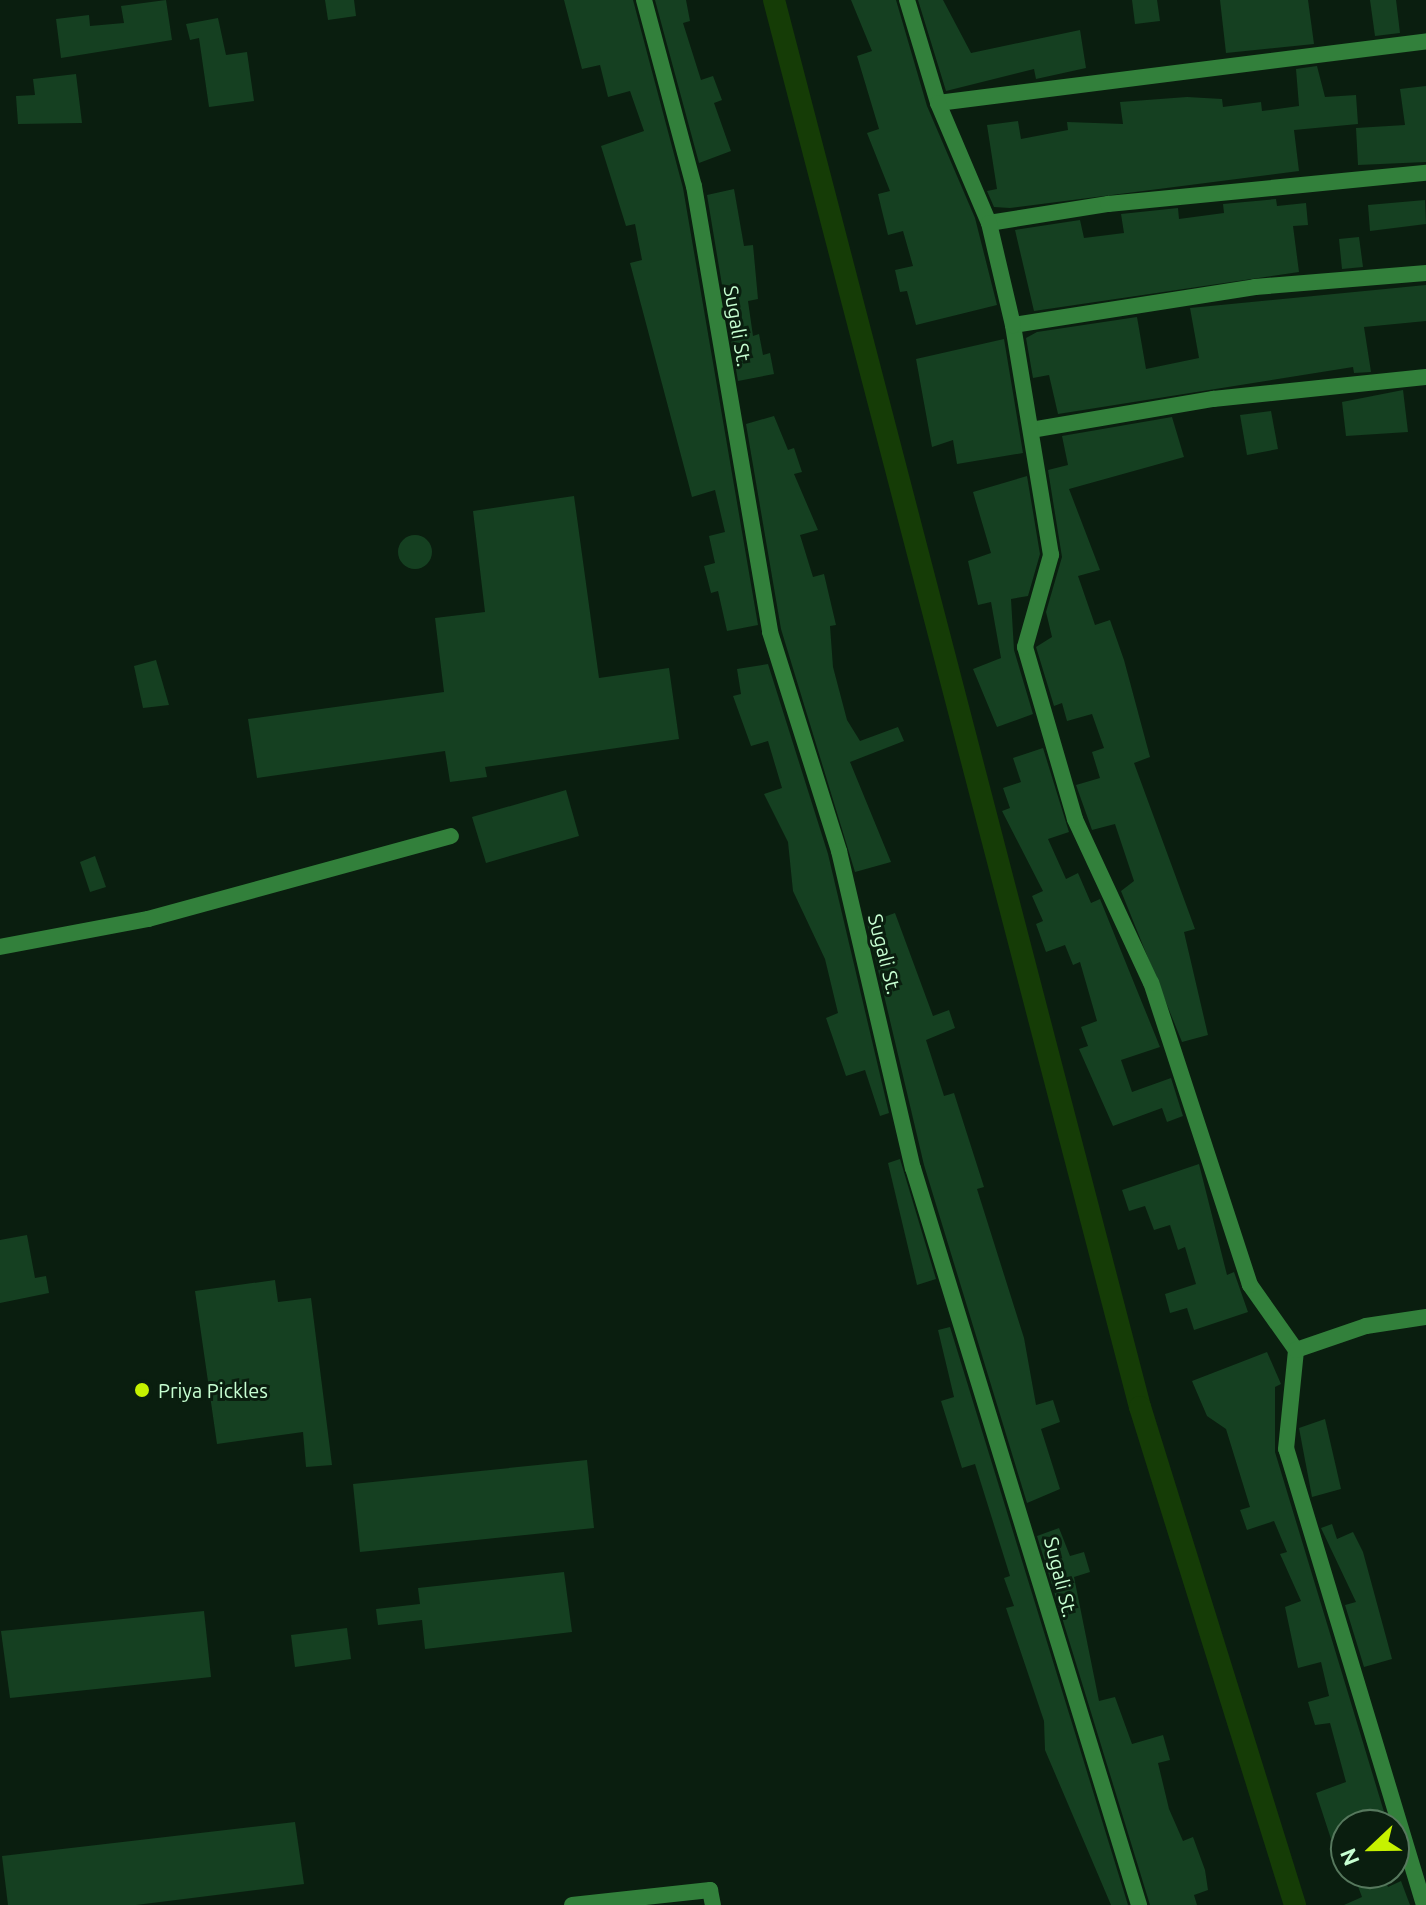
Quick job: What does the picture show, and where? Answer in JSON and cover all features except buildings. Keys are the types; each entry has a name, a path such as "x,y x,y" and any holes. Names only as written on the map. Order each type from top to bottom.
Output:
{"street":[{"name":"Sugali St.","path":"644,0 694,186 770,632 839,851 913,1168 1139,1905"},
{"path":"907,0 938,103 989,223 1013,325 1051,555 1025,647 1075,819 1151,983 1250,1285 1296,1350 1286,1449 1424,1905"},
{"path":"938,103 1426,41"},
{"path":"989,223 1108,204 1426,173"},
{"path":"1013,325 1255,287 1426,273"},
{"path":"1031,430 1213,399 1426,377"},
{"path":"0,947 148,919 451,836"},
{"path":"1296,1350 1366,1326 1426,1317"},
{"path":"572,1905 710,1890 713,1905"}],"waterway":[{"path":"774,0 1140,1407 1295,1905"}],"place":[{"name":"Priya Pickles","path":"142,1390"}]}
